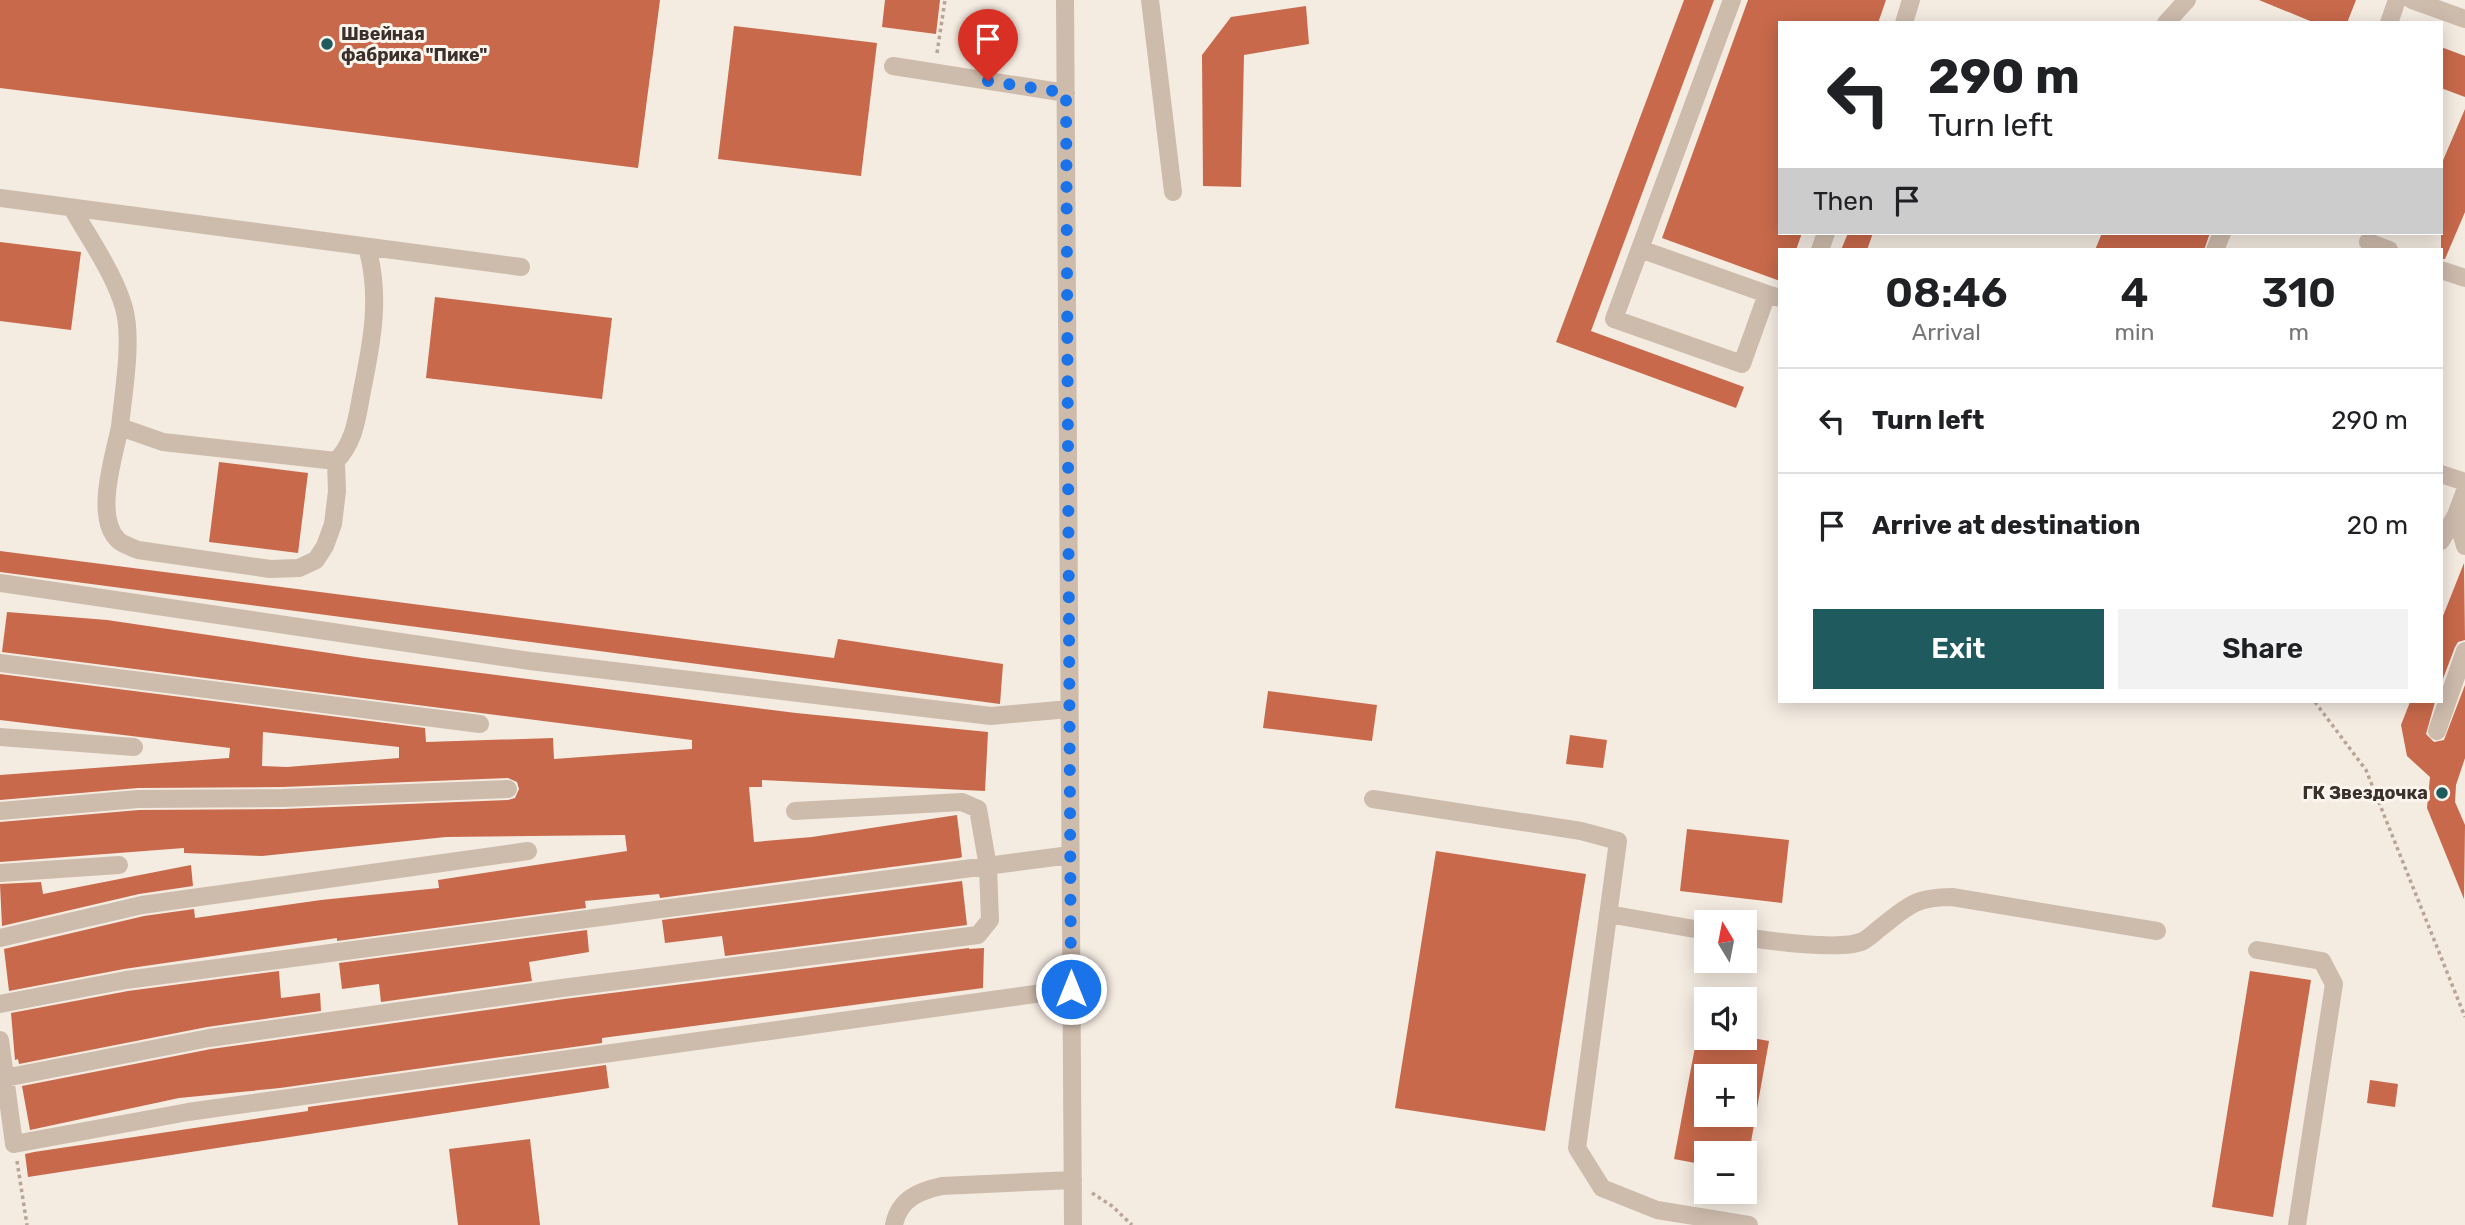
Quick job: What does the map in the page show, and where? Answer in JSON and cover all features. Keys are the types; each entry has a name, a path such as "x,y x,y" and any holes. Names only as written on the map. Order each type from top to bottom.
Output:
{"street":[{"path":"1065,0 1073,1225"},
{"path":"1150,0 1173,192"},
{"path":"1640,249 1774,296 1742,364 1614,319 1732,0"},
{"path":"1905,21 1911,0"},
{"path":"2168,21 2188,0"},
{"path":"2390,21 2397,0"},
{"path":"2412,0 2465,19"},
{"path":"893,66 1066,93"},
{"path":"0,198 522,267"},
{"path":"72,208 117,290 125,310 127,334 120,427 106,501 108,526 119,541 138,550 270,569 299,568 316,559 325,546 333,524 337,491 336,461 347,450 353,434 374,337 373,269 367,247"},
{"path":"2443,271 2465,278"},
{"path":"120,427 163,442 336,461"},
{"path":"2443,475 2465,482"},
{"path":"2443,538 2456,515 2465,491"},
{"path":"2456,515 2465,546"},
{"path":"0,583 530,661 964,713 991,716 1069,709"},
{"path":"2437,731 2465,650"},
{"path":"0,663 480,724"},
{"path":"0,737 134,747"},
{"path":"0,811 138,799 283,798 508,789"},
{"path":"1373,799 1581,831 1618,841 1577,1149 1602,1188 1657,1210 1749,1225"},
{"path":"3,1079 209,1038 562,988 978,935 990,920 988,867 978,810 962,802 795,811"},
{"path":"0,938 142,905 528,851"},
{"path":"0,1004 126,980 1070,855"},
{"path":"0,873 119,865"},
{"path":"1757,939 1846,945 1863,941 1912,903 1929,897 1952,897 2157,931"},
{"path":"1608,914 1694,928"},
{"path":"2257,950 2322,961 2334,984 2297,1225"},
{"path":"0,1040 3,1079 14,1144 188,1112 1071,989"},
{"path":"894,1225 896,1215 907,1200 922,1191 942,1186 1073,1180"}],"path":[{"path":"935,72 945,0"},
{"path":"2316,703 2366,770 2465,1017"},
{"path":"14,1144 27,1225"},
{"path":"1073,1180 1112,1206 1132,1225"}],"building":[{"name":"Швейная фабрика \"Пике\"","path":"0,0 660,0 638,168 0,88"},
{"path":"885,0 940,0 936,34 882,27"},
{"path":"1684,0 1714,0 1591,331 1744,387 1736,408 1556,342"},
{"path":"1748,0 1886,0 1879,21 1778,21 1778,235 1801,235 1797,248 1778,248 1778,280 1662,238"},
{"path":"2259,0 2356,0 2348,21 2310,21"},
{"path":"1306,6 1309,44 1244,55 1241,187 1203,186 1202,55 1231,17"},
{"path":"734,26 877,43 861,176 718,159"},
{"path":"2443,48 2465,56 2465,97 2443,89"},
{"path":"2465,109 2465,212 2445,259 2441,248 2443,160"},
{"path":"1847,235 1872,235 1868,248 1842,248"},
{"path":"2101,235 2209,235 2205,248 2096,248"},
{"path":"0,242 81,252 71,330 0,321"},
{"path":"435,297 612,318 602,399 426,378"},
{"path":"219,462 308,473 298,553 209,542"},
{"path":"0,551 834,658 838,639 1003,664 1000,704 0,572"},
{"path":"2464,563 2465,640 2458,642 2455,647 2443,679 2443,616"},
{"path":"7,612 107,620 363,658 796,713 988,732 985,791 762,780 762,787 749,787 754,842 812,837 957,815 962,857 959,858 660,898 659,894 585,901 586,908 337,941 337,938 124,969 9,991 4,949 144,916 194,909 195,918 321,900 439,888 438,880 627,851 625,835 446,837 262,856 184,853 184,848 0,862 0,822 139,810 283,809 508,800 515,798 519,789 517,782 508,778 283,787 138,788 0,800 0,775 229,758 230,748 0,720 0,674 425,728 426,742 553,738 554,759 692,749 692,740 2,652","holes":["263,732 399,747 399,758 287,767 262,766"]},
{"name":"ГК Звездочка","path":"2465,685 2465,758 2456,785 2455,802 2465,825 2464,899 2427,808 2430,777 2407,756 2401,725 2410,703 2435,703 2426,734 2434,742 2444,740"},
{"path":"1268,691 1377,705 1372,741 1263,728"},
{"path":"1570,735 1607,740 1603,768 1566,764"},
{"path":"1687,829 1789,840 1782,903 1680,891"},
{"path":"1436,851 1586,874 1545,1131 1395,1108"},
{"path":"191,865 193,886 139,894 2,926 0,884 41,882 43,894"},
{"path":"962,881 967,925 725,956 722,936 665,943 662,920"},
{"path":"587,930 589,952 529,962 532,981 381,1002 379,984 342,989 339,963"},
{"path":"984,948 983,988 602,1038 602,1043 280,1088 179,1098 30,1130 22,1086 211,1049 564,999"},
{"path":"279,971 281,998 320,993 321,1011 207,1027 19,1064 18,1059 15,1060 11,1013 128,991"},
{"path":"2250,971 2311,980 2273,1217 2212,1207"},
{"path":"1757,1039 1769,1041 1757,1108 1757,1064 1694,1064 1694,1127 1754,1127 1751,1141 1694,1141 1694,1163 1674,1159 1694,1050 1757,1050"},
{"path":"606,1065 609,1088 28,1177 25,1154 34,1152 308,1111 308,1107"},
{"path":"2370,1080 2398,1084 2395,1107 2367,1103"},
{"path":"530,1139 540,1225 458,1225 449,1149"}],"place":[{"name":"Швейная фабрика \"Пике\"","path":"327,44"},
{"name":"ГК Звездочка","path":"2442,793"}],"route":[{"path":"988,81 1066,93 1071,989"}]}
